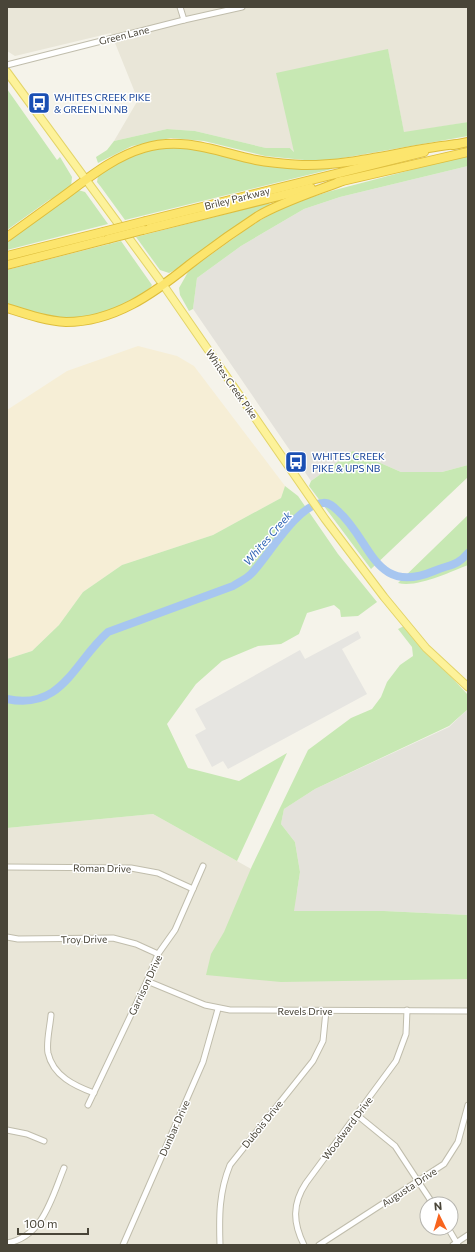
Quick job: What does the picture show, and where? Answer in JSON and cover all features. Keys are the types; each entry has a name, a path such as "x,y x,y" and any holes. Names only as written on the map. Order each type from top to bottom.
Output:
{"highway":[{"name":"Briley Parkway","path":"7,256 468,142"},
{"path":"7,237 85,180 131,153 144,148 170,143 198,145 257,160 303,165 344,162 430,146 458,144"},
{"name":"Briley Parkway","path":"7,265 342,181 468,152"},
{"path":"7,308 49,320 81,321 99,318 118,312 164,286 195,261 259,216 272,209 342,181"}],"main road":[{"name":"Whites Creek Pike","path":"7,72 164,286 325,519 388,603 426,648 468,687"}],"street":[{"path":"180,7 184,20"},
{"name":"Green Lane","path":"7,64 242,7"},
{"name":"Garrison Drive","path":"88,1105 147,981 158,954 175,930 203,866"},
{"name":"Roman Drive","path":"7,867 131,868 158,873 193,889"},
{"name":"Troy Drive","path":"7,937 18,939 113,938 136,944 158,954"},
{"name":"Revels Drive","path":"147,981 218,1009 468,1011"},
{"name":"Dunbar Drive","path":"123,1245 203,1062 218,1009"},
{"name":"Woodward Drive","path":"304,1245 295,1224 297,1197 396,1061 406,1034 407,1010"},
{"name":"Dubois Drive","path":"220,1245 219,1204 223,1181 230,1165 313,1060 323,1040 326,1011"},
{"path":"51,1015 48,1053 54,1068 74,1085 94,1093"},
{"name":"Augusta Drive","path":"320,1245 444,1164 458,1142 468,1105"},
{"path":"357,1115 395,1146 420,1181 428,1196"},
{"path":"7,1130 27,1134 44,1141"},
{"path":"7,1243 26,1235 36,1228 44,1216 64,1168"},
{"path":"456,1244 468,1235"}],"shaded area":[{"path":"7,7 468,7 468,122 404,133 388,50 295,152 290,148 266,148 195,131 167,129 114,141 138,100 111,33 15,56 7,51"},
{"path":"468,166 468,465 442,472 401,472 353,451 311,481 193,309 197,278 241,246 304,209 340,197"},
{"path":"138,346 177,356 194,366 285,486 281,498 213,535 122,565 83,592 59,625 32,651 7,659 7,410 67,371"},
{"path":"358,631 361,638 342,649 367,694 228,769 223,761 212,767 195,735 206,729 195,709 300,650 305,659"},
{"path":"468,709 468,915 384,911 294,911 300,872 295,842 281,824 284,809 315,789 449,727"},
{"path":"153,814 253,870 468,977 468,1245 7,1245 7,828"}],"green space":[{"path":"388,49 404,132 468,122 468,136 337,159 314,161 265,156 204,141 171,138 132,146 98,163 96,157 107,150 114,141 167,129 195,131 266,148 290,148 294,152 276,73"},
{"path":"7,89 57,160 60,157 72,177 71,187 62,194 49,200 7,230"},
{"path":"183,146 250,161 332,166 332,169 125,220 97,182 98,176 126,158 154,148"},
{"path":"468,155 468,166 340,197 304,209 241,246 197,278 193,309 189,311 180,295 179,288 188,272 251,226 274,212 299,201 331,191"},
{"path":"78,190 85,192 108,224 7,250 7,240"},
{"path":"269,203 271,206 181,267 169,273 160,270 136,237"},
{"path":"121,241 152,285 145,292 116,309 86,317 71,318 40,314 7,305 7,270"},
{"path":"353,451 401,472 442,472 468,465 468,477 371,569 309,486 311,481"},
{"path":"285,486 298,496 338,554 377,602 358,616 341,617 340,610 334,605 307,613 299,634 281,644 258,646 222,661 196,684 167,724 188,768 239,781 287,753 237,861 153,814 7,828 7,659 32,651 59,625 83,592 122,565 213,535 281,498"},
{"path":"468,515 468,565 424,581 406,584 398,583"},
{"path":"404,626 468,695 468,709 449,726 315,789 284,809 281,824 295,842 300,872 294,911 384,911 468,915 468,979 281,982 206,975 211,954 224,932 252,866 308,750 351,718 372,709 381,697 387,682 400,665 413,656 412,647 398,629"}],"waterway":[{"name":"Whites Creek","path":"7,699 26,701 41,698 54,691 65,681 108,632 233,586 245,579 258,566 293,521 313,506 323,503 333,506 349,523 376,562 386,571 398,576 414,577 434,571 460,561 468,553"}],"place":[{"name":"WHITES CREEK PIKE & GREEN LN NB","path":"39,103"},
{"name":"WHITES CREEK PIKE & UPS NB","path":"296,462"}]}
